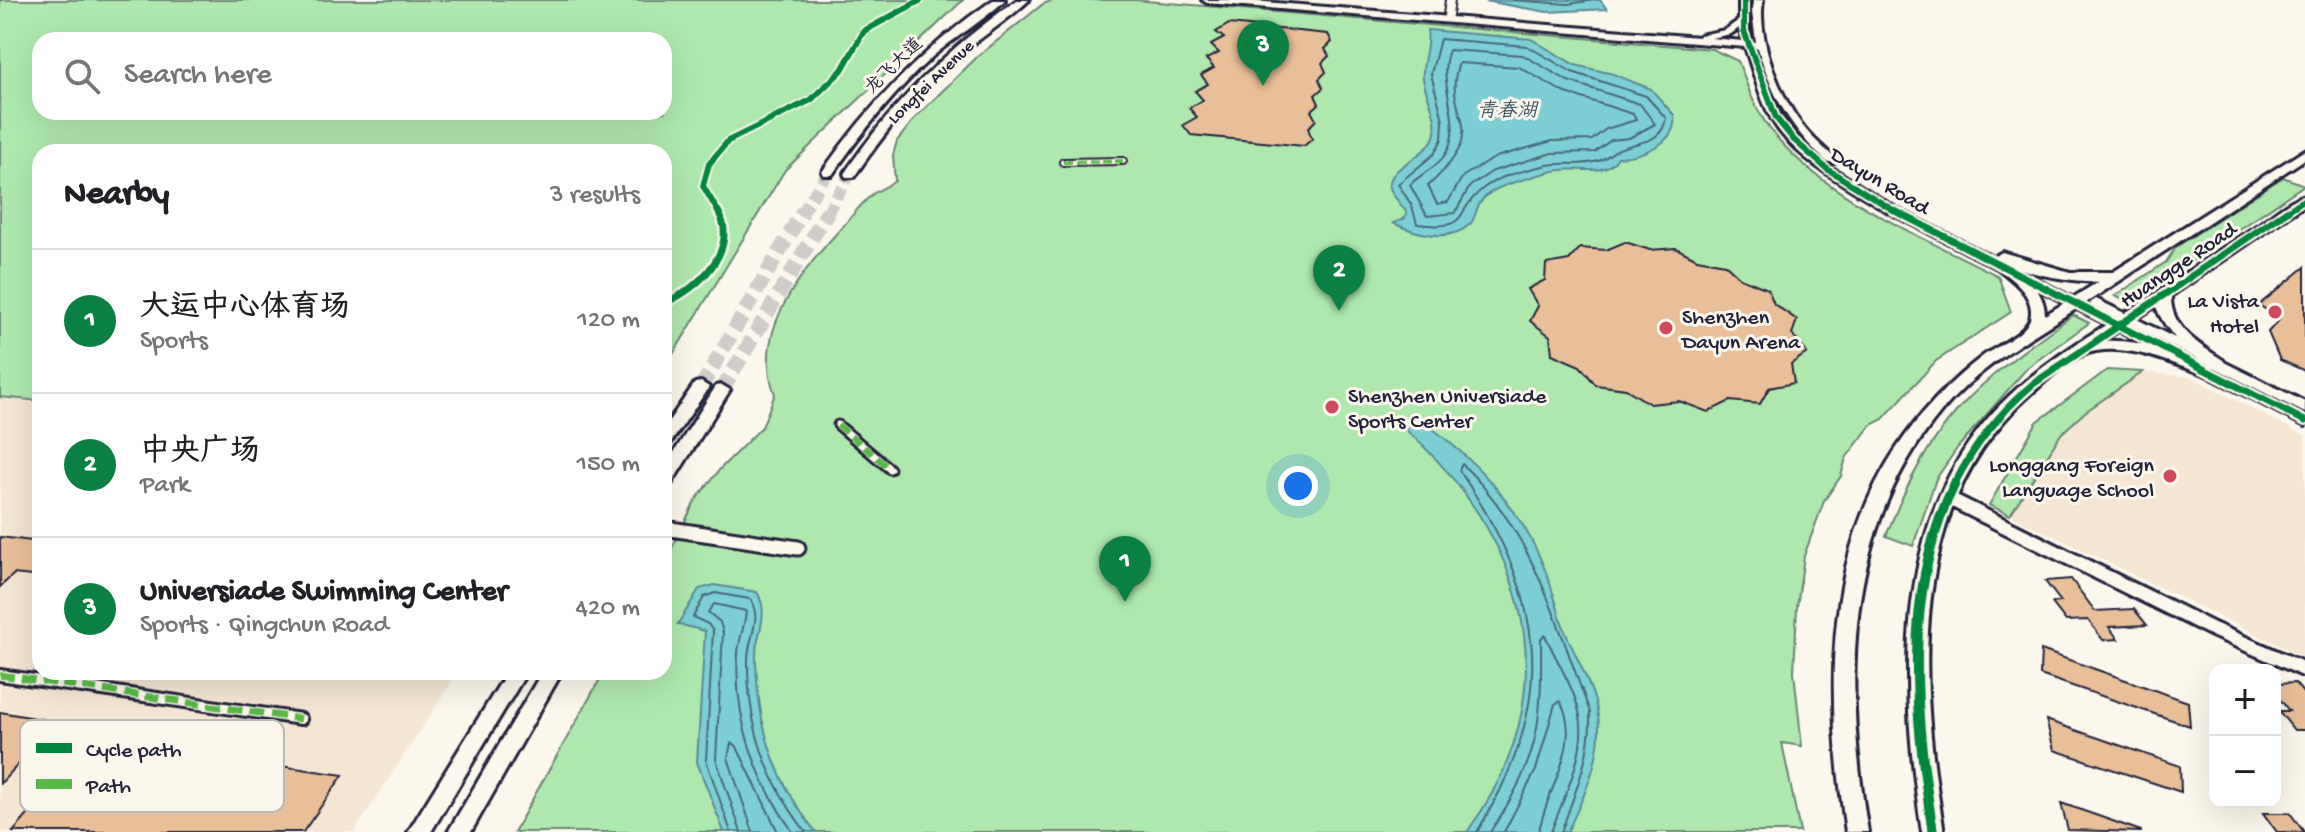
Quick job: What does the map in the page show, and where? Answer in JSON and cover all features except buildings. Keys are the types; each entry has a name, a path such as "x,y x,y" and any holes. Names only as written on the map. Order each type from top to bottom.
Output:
{"main road":[{"name":"龙飞大道","path":"828,172 888,91 942,43 1000,0"},
{"name":"Longfei Avenue","path":"850,174 870,142 908,97 1024,1"},
{"name":"Huangge Road","path":"1857,832 1845,745 1843,642 1856,561 1871,514 1909,442 1936,407 1986,360 2031,331 2087,304 2118,275 2305,154"},
{"name":"Huangge Road","path":"1933,832 1917,714 1916,656 1929,565 1948,498 1983,435 2001,413 2043,375 2305,199"},
{"path":"2004,262 2061,274 2089,277 2118,275"},
{"path":"2004,262 2026,284 2038,304 2037,322 2031,331"},
{"path":"2164,294 2162,304 2171,325 2210,366"},
{"path":"2079,351 2107,346 2143,349 2210,366"},
{"path":"672,429 701,387"},
{"path":"672,469 722,390"},
{"path":"419,832 512,680"},
{"path":"459,832 547,680"}],"street":[{"path":"1207,0 1704,40 1740,56 1756,69"},
{"path":"1275,0 1763,45"},
{"path":"1448,15 1450,0"},
{"name":"Dayun Road","path":"1744,0 1742,22 1756,69 1776,118 1819,162 1892,210 2004,262 2210,366"},
{"name":"Dayun Road","path":"1758,0 1755,20 1788,111 1818,149 1880,193 2004,262"},
{"path":"1704,40 1728,32 1742,22"},
{"path":"1063,162 1123,161"},
{"path":"2210,366 2305,408"},
{"path":"2210,366 2305,421"},
{"path":"838,425 890,469"},
{"path":"1948,498 2214,630 2305,670"},
{"path":"672,529 798,548"},
{"path":"0,675 32,680"},
{"path":"34,680 301,719"}],"shaded area":[{"name":"Longgang Foreign Language School","path":"2143,372 2191,377 2305,436 2305,658 2010,515 2061,434 2085,412"},
{"path":"0,397 32,400 32,680 453,680 354,832 0,832"}],"green space":[{"path":"0,0 963,0 785,170 672,356 672,144 32,144 32,400 0,397"},
{"name":"Shenzhen Universiade Sports Center","path":"1054,0 1134,0 1712,49 1738,61 1759,112 1779,140 1804,165 1866,208 1998,276 2011,312 1936,361 1883,419 1871,425 1846,458 1841,476 1824,501 1804,556 1797,607 1794,672 1802,746 1782,743 1800,832 514,832 600,680 672,680 672,548 695,501 721,468 762,427 775,394 769,370 770,347 776,324 798,280 866,200 895,181 893,155 897,141 916,117 977,57 1043,4"},
{"path":"2283,177 2304,185 2130,303 2115,296 2166,262 2176,247"},
{"path":"2073,315 2089,323 2028,367 1958,447 1936,479 1913,546 1886,536 1921,462 1959,408 2008,363"},
{"path":"2107,370 2143,372 2085,412 2061,434 2010,515 1989,505 2037,422"}],"water":[{"path":"1600,0 1607,9 1547,12 1485,1"},
{"name":"青春湖","path":"1427,30 1531,39 1575,65 1613,74 1651,89 1674,115 1674,125 1664,141 1656,146 1637,154 1618,157 1605,168 1554,171 1497,189 1480,202 1470,224 1452,234 1432,235 1402,227 1393,223 1404,219 1407,214 1391,192 1390,180 1401,167 1426,149 1435,133 1423,79"},
{"path":"1421,420 1477,467 1522,523 1544,567 1565,631 1591,691 1598,716 1597,754 1584,795 1567,832 1467,832 1500,779 1519,725 1526,671 1521,618 1506,567 1481,518 1447,471 1404,428"},
{"path":"714,585 757,592 761,601 763,617 756,658 764,729 789,792 816,832 724,832 697,762 705,631 678,624 699,589"}],"tunnel":[{"path":"802,213 828,172"},
{"path":"827,213 850,174"},
{"path":"701,387 803,211"},
{"path":"722,390 828,211"}],"marked path":[{"path":"1063,162 1123,161"},
{"path":"838,425 890,469"},
{"path":"0,675 32,680"},
{"path":"34,680 301,719"}],"cycle path":[{"path":"672,300 697,283 722,248 724,224 703,186 709,164 728,141 811,100 842,70 864,31 921,0"},
{"path":"1744,0 1744,31 1776,118 1794,140 1827,169 1892,210 2305,421"},
{"path":"1933,832 1919,724 1917,667 1920,611 1929,557 1945,504 1969,455 2003,411 2049,371 2305,199"}],"place":[{"name":"Universiade Swimming Center","path":"1263,86"},
{"name":"中央广场","path":"1339,311"},
{"name":"La Vista Hotel","path":"2275,312"},
{"name":"Shenzhen Dayun Arena","path":"1666,328"},
{"name":"Shenzhen Universiade Sports Center","path":"1332,407"},
{"name":"Longgang Foreign Language School","path":"2170,476"},
{"name":"大运中心体育场","path":"1125,602"}]}
